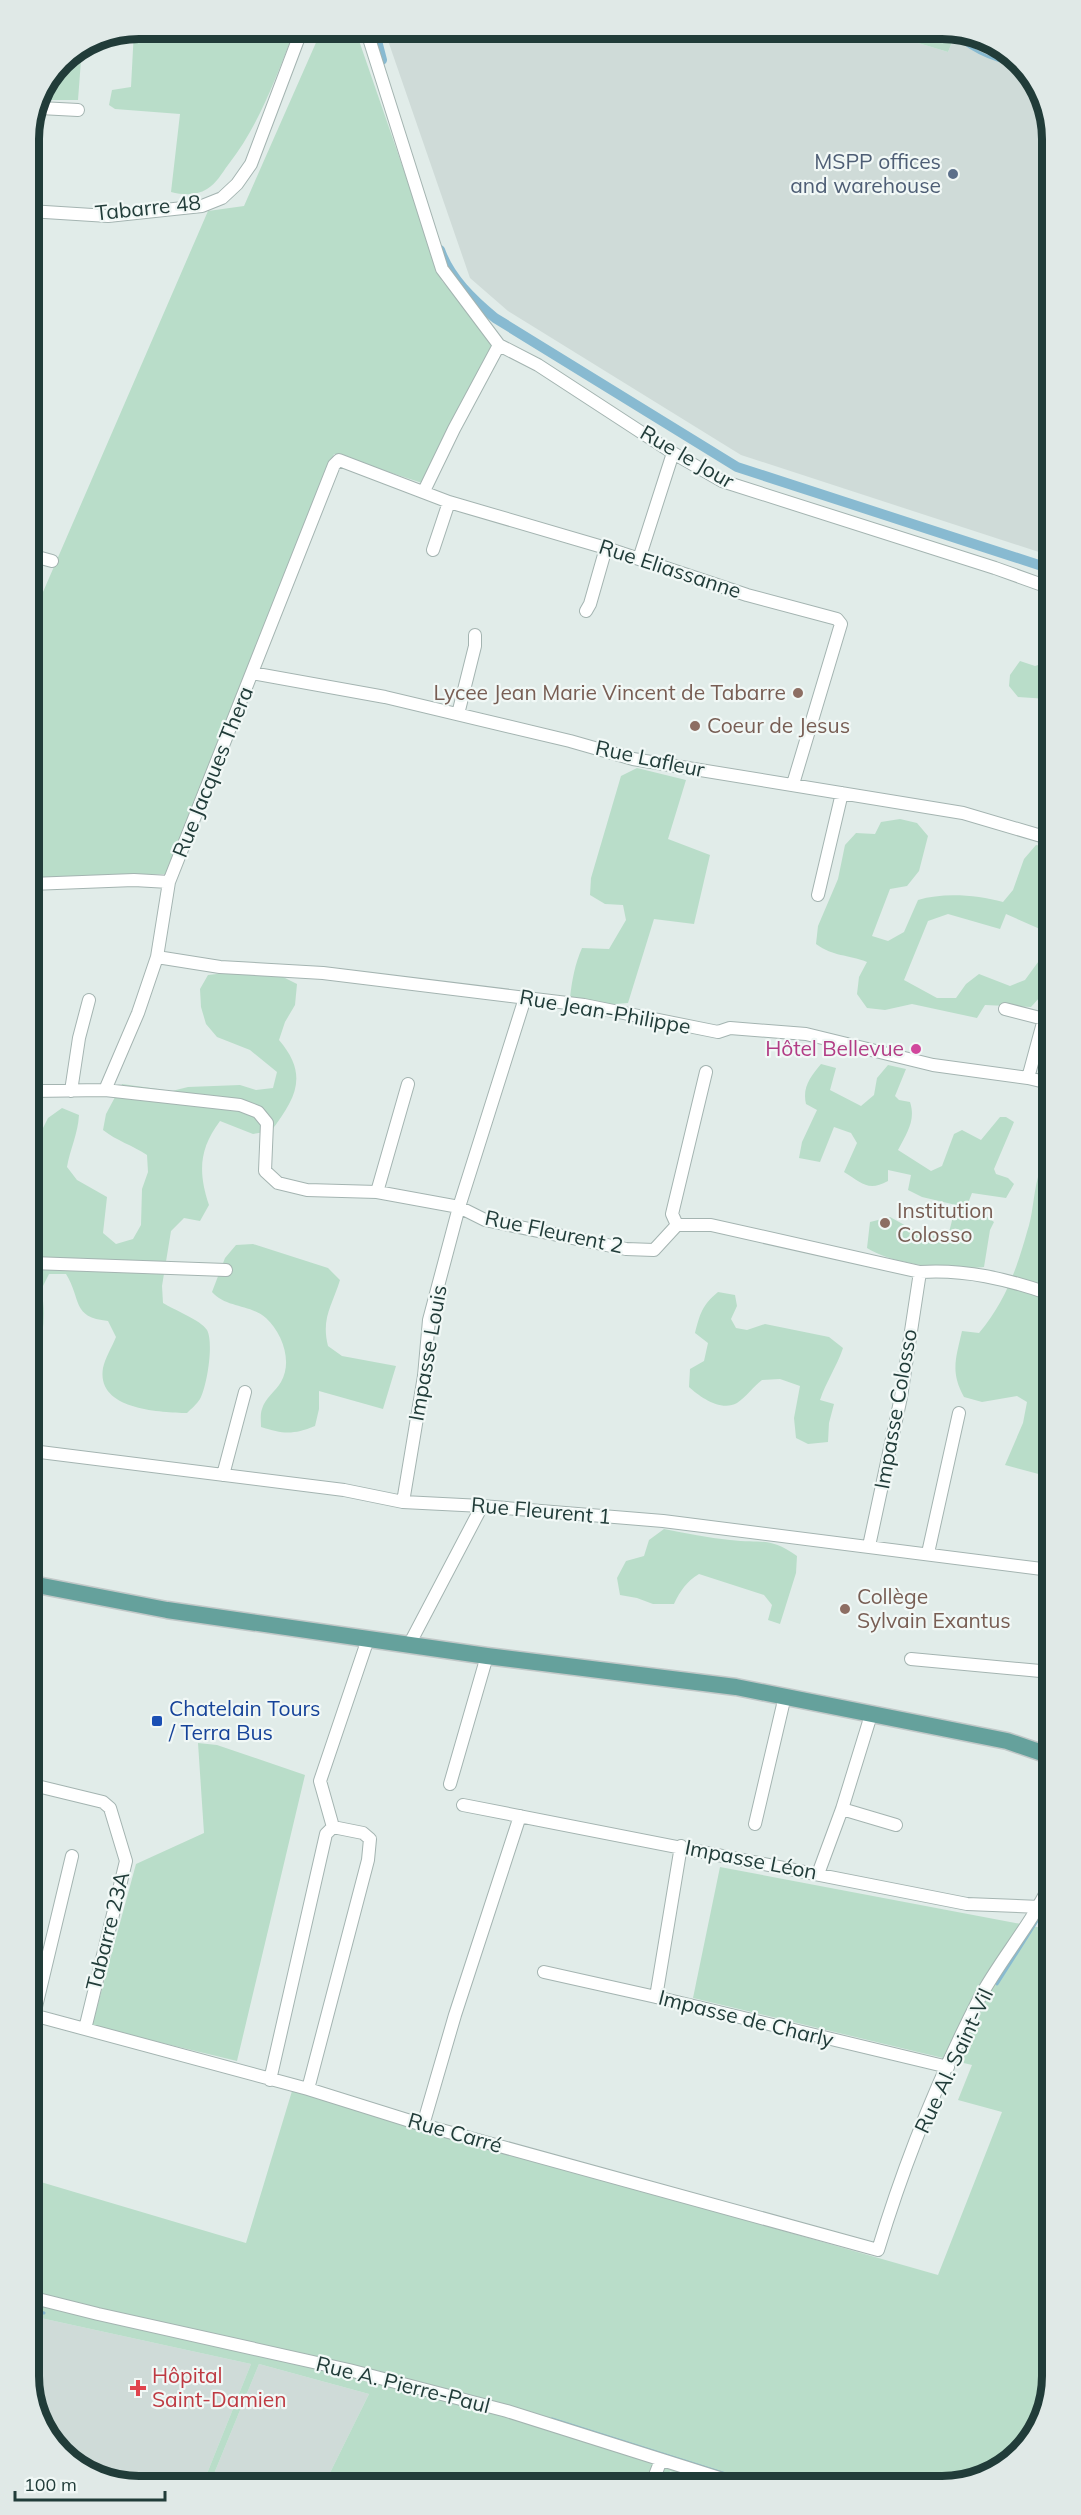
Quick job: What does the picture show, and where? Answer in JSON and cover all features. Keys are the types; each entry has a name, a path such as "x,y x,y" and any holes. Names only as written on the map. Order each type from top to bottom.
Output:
{"main road":[{"path":"39,1585 167,1610 487,1656 736,1687 1007,1741 1042,1753"}],"street":[{"name":"Tabarre 48","path":"39,212 108,216 202,206 222,198 237,184 251,164 298,39"},
{"path":"369,39 442,269 499,345 454,429 424,492"},
{"path":"44,108 78,110"},
{"name":"Rue le Jour","path":"499,345 538,365 673,453 735,486 1042,585"},
{"path":"639,559 673,453"},
{"name":"Rue Eliassanne","path":"339,460 449,502 606,548 747,594 840,620 841,624 793,784"},
{"name":"Rue Jacques Thera","path":"105,1090 138,1013 157,957 169,882 334,465 339,460"},
{"path":"433,550 449,502"},
{"path":"586,611 606,548"},
{"path":"39,557 52,561"},
{"path":"458,714 475,646 475,635"},
{"name":"Rue Lafleur","path":"252,673 386,697 633,759 963,813 1042,836"},
{"path":"819,895 842,793"},
{"path":"39,884 134,880 169,882"},
{"name":"Rue Jean-Philippe","path":"157,957 220,967 323,973 584,1005 718,1032 730,1028 806,1034 933,1065 1042,1081"},
{"name":"Impasse Louis","path":"404,1502 424,1376 429,1320 459,1207 525,998"},
{"path":"71,1091 79,1038 89,1000"},
{"path":"1005,1009 1042,1018"},
{"path":"1028,1078 1042,1026"},
{"path":"706,1072 672,1214 677,1225 711,1225 920,1272 944,1270 1008,1280 1042,1291"},
{"path":"377,1192 408,1084"},
{"path":"39,1091 105,1090"},
{"name":"Rue Fleurent 2","path":"105,1090 240,1105 258,1112 267,1123 265,1172 278,1183 308,1190 377,1192 459,1207 485,1220 626,1249 654,1250 677,1225"},
{"path":"39,1263 226,1270"},
{"name":"Impasse Colosso","path":"869,1546 901,1397 920,1272"},
{"path":"223,1475 244,1392"},
{"path":"928,1553 959,1413"},
{"name":"Rue Fleurent 1","path":"39,1452 344,1490 404,1502 663,1521 1042,1569"},
{"path":"409,1645 482,1506"},
{"path":"333,1827 320,1781 368,1639"},
{"path":"450,1784 487,1656"},
{"path":"911,1659 1042,1671"},
{"path":"755,1824 785,1696"},
{"path":"818,1874 842,1809 871,1715"},
{"name":"Tabarre 23A","path":"39,1786 103,1802 110,1808 126,1861 85,2029"},
{"name":"Impasse Léon","path":"463,1805 967,1904 1040,1907"},
{"path":"842,1809 896,1825"},
{"path":"423,2125 455,2014 520,1816"},
{"path":"270,2080 326,1834 333,1827"},
{"path":"308,2089 368,1860 370,1839 363,1833 333,1827"},
{"path":"656,1997 681,1846"},
{"path":"39,1994 72,1856"},
{"name":"Rue Al. Saint-Vil","path":"878,2250 924,2118 980,1998 1042,1902"},
{"name":"Impasse de Charly","path":"544,1972 948,2067"},
{"name":"Rue Carré","path":"39,2016 308,2089 423,2125 878,2250"},
{"name":"Rue A. Pierre-Paul","path":"39,2299 349,2370 507,2411 713,2476"},
{"path":"655,2476 662,2460"}],"shaded area":[{"path":"387,39 905,39 948,52 953,40 974,44 992,52 1013,68 1032,95 1040,120 1042,139 1042,553 741,455 508,311 470,278"},
{"name":"Hôpital Saint-Damien","path":"39,2318 251,2364 206,2476 120,2474 89,2463 78,2455 68,2447 49,2420 41,2395 39,2376"},
{"path":"259,2364 369,2394 328,2476 213,2476"}],"green space":[{"path":"291,39 266,100 249,133 219,178 210,187 198,193 171,192 180,114 115,109 109,105 112,90 131,87 133,40"},
{"path":"318,39 358,39 442,281 494,342 422,483 334,454 170,874 39,878 39,601 208,211 244,206"},
{"path":"905,39 953,40 948,52"},
{"path":"81,58 78,100 48,100 68,68"},
{"path":"1020,661 1035,666 1042,662 1042,699 1018,697 1009,686 1010,675"},
{"path":"637,768 686,780 668,839 710,855 694,924 654,919 628,1003 602,1005 570,998 582,948 609,949 626,920 623,905 605,904 590,895 591,878 621,776"},
{"path":"900,819 917,823 928,836 919,871 907,886 890,889 872,936 888,941 904,932 918,900 960,895 1003,902 1013,890 1024,859 1036,845 1042,846 1042,930 1006,914 1000,929 948,914 928,921 904,980 937,998 956,998 966,984 979,974 1010,986 1025,980 1042,957 1042,995 1031,1007 985,1005 977,1018 912,1004 885,1010 867,1008 857,994 859,977 867,962 835,953 816,944 818,926 838,879 845,845 856,833 875,834 881,822"},
{"path":"234,972 279,975 297,984 295,1005 285,1022 279,1040 294,1064 296,1086 287,1108 271,1131 253,1134 220,1121 208,1141 202,1161 203,1182 209,1205 200,1221 184,1218 171,1231 162,1286 163,1303 204,1326 210,1344 209,1364 200,1399 187,1413 175,1413 132,1406 109,1393 103,1382 103,1368 116,1337 108,1321 88,1316 79,1306 66,1274 49,1274 41,1290 44,1317 39,1353 40,1134 48,1118 62,1108 79,1115 67,1167 77,1180 107,1197 103,1233 116,1244 133,1239 141,1225 142,1189 148,1172 147,1155 103,1130 106,1114 122,1084 172,1091 188,1087 240,1085 256,1090 273,1088 277,1072 250,1050 217,1037 206,1024 201,1007 200,989 208,975"},
{"path":"821,1064 836,1068 830,1090 861,1106 874,1095 877,1078 888,1065 906,1069 895,1096 899,1100 910,1102 912,1115 910,1126 898,1150 931,1171 942,1166 954,1134 962,1130 981,1140 1000,1117 1006,1117 1014,1122 994,1169 996,1174 1008,1178 1014,1184 1006,1198 972,1193 966,1208 972,1214 983,1214 994,1222 990,1230 984,1267 956,1268 907,1263 867,1248 870,1222 890,1217 910,1228 947,1240 956,1205 922,1197 908,1190 911,1175 888,1170 888,1181 875,1186 865,1185 856,1180 844,1172 857,1143 851,1133 834,1127 820,1162 799,1158 802,1142 817,1110 806,1104 806,1087"},
{"path":"1038,1177 1042,1177 1042,1475 1005,1465 1023,1423 1027,1402 1017,1396 982,1402 964,1397 957,1380 955,1365 962,1331 979,1333 1003,1298 1019,1260 1029,1226"},
{"path":"253,1244 328,1268 340,1280 327,1320 328,1346 342,1356 396,1366 383,1409 319,1391 319,1409 315,1426 288,1432 261,1427 263,1405 279,1385 284,1374 286,1356 281,1339 266,1318 253,1310 224,1301 212,1292 225,1258 236,1245"},
{"path":"718,1292 735,1295 737,1306 731,1319 736,1328 747,1330 765,1324 829,1337 843,1348 820,1400 834,1404 829,1423 828,1442 808,1444 796,1438 794,1418 800,1386 780,1379 762,1380 737,1403 724,1406 705,1399 689,1387 690,1369 704,1361 708,1343 695,1333 698,1320 702,1310"},
{"path":"664,1529 722,1539 772,1543 797,1556 796,1573 780,1624 768,1620 772,1605 764,1595 699,1574 684,1587 674,1604 653,1604 620,1595 617,1578 626,1561 644,1556 649,1540"},
{"path":"198,1743 217,1745 305,1775 237,2061 92,2026 136,1864 204,1833"},
{"path":"720,1867 1042,1928 1041,2389 1039,2402 1025,2431 1013,2447 992,2463 974,2471 942,2476 686,2476 670,2471 668,2476 328,2476 369,2394 259,2364 213,2476 206,2476 251,2364 39,2318 39,2181 246,2243 292,2091 938,2275 1002,2112 958,2100 972,2065 693,1998"}],"waterway":[{"path":"377,39 382,60"},
{"path":"962,41 980,53 1005,61"},
{"path":"440,250 450,270 463,288 495,318 737,467 1042,566"},
{"path":"997,1984 1042,1913"},
{"path":"39,2312 44,2313"},
{"path":"552,2419 732,2476"}],"place":[{"name":"MSPP offices and warehouse","path":"953,174"},
{"name":"Lycee Jean Marie Vincent de Tabarre","path":"798,693"},
{"name":"Coeur de Jesus","path":"695,726"},
{"name":"Hôtel Bellevue","path":"916,1049"},
{"name":"Institution Colosso","path":"885,1223"},
{"name":"Collège Sylvain Exantus","path":"845,1609"},
{"name":"Chatelain Tours / Terra Bus","path":"157,1721"},
{"name":"Hôpital Saint-Damien","path":"138,2388"}]}
